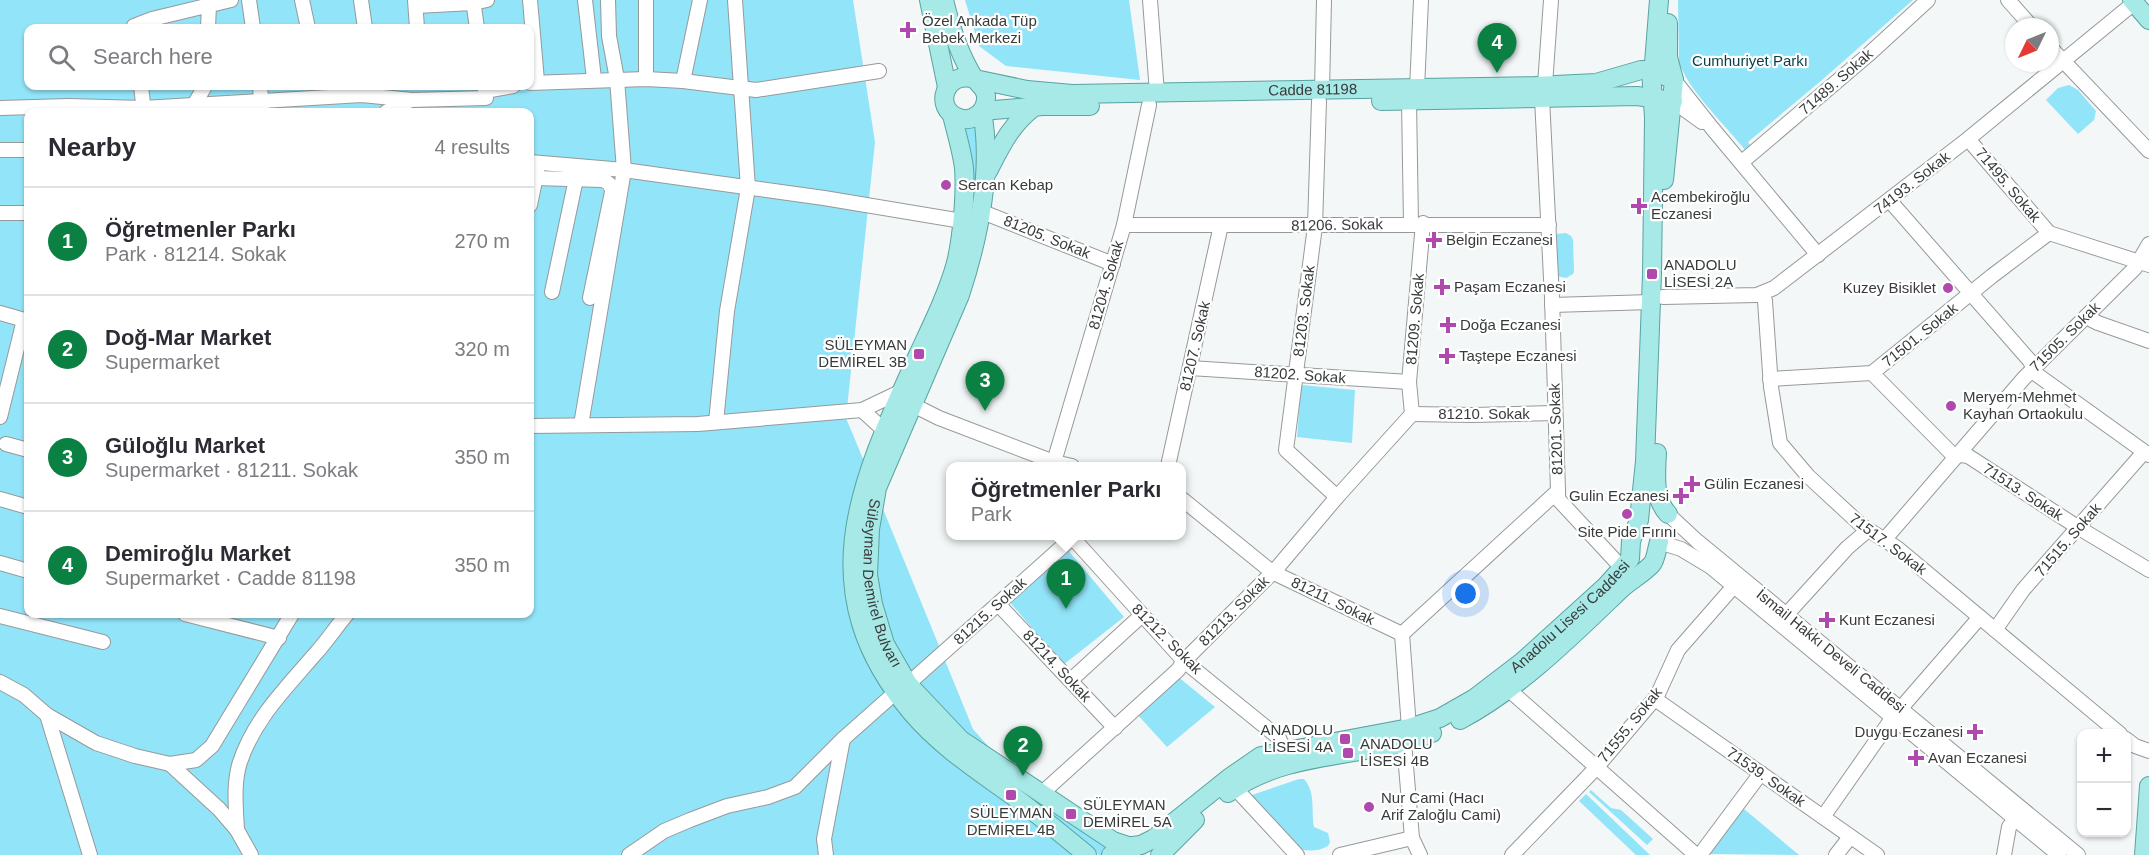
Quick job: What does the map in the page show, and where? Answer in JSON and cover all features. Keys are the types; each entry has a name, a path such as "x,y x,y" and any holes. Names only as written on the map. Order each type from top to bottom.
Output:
{"main road":[{"path":"929,0 947,87 944,99 948,110 952,115 965,119 982,111 985,106 986,93 980,83 975,80 963,77 947,87"},
{"path":"944,0 950,28 975,80"},
{"path":"1659,0 1654,63 1651,70 1674,80"},
{"path":"1669,0 1668,57 1674,80"},
{"path":"2133,1 2149,20"},
{"name":"Cadde 81198","path":"1543,92 1596,82 1641,70 1651,70"},
{"name":"Anadolu Lisesi Caddesi","path":"1651,70 1657,299 1656,483 1660,506 1668,514"},
{"name":"Cadde 81198","path":"975,80 1027,90 1153,99"},
{"name":"Anadolu Lisesi Caddesi","path":"1407,735 1475,698 1500,681 1603,589 1630,559 1631,541 1639,520 1645,461 1663,189 1674,80"},
{"name":"Cadde 81198","path":"982,111 1153,99 1543,92 1637,96 1673,101"},
{"path":"983,181 1008,132 1021,116 1034,107"},
{"name":"Süleyman Demirel Bulvarı","path":"982,111 986,130 983,181 971,262 960,295 907,398 885,431 864,482 854,524 853,578 857,609 870,650 902,688 961,740 1113,841 1138,851"},
{"name":"Süleyman Demirel Bulvarı","path":"952,115 964,168 962,221 956,261 907,398 878,488 870,529 868,575 873,604 885,644 913,714 950,752 1020,801 1088,855"},
{"path":"1652,509 1668,514 1672,525 1671,531 1664,540 1649,541 1641,535 1639,520 1646,511 1652,509"},
{"name":"Anadolu Lisesi Caddesi","path":"1111,855 1117,850 1138,851 1141,845 1153,839 1261,756 1287,757 1445,729 1482,709 1556,649 1629,581 1653,563 1659,542"},
{"name":"Anadolu Lisesi Caddesi","path":"1160,855 1185,828 1235,788 1287,757"},
{"path":"2144,855 2149,786"},
{"path":"1174,855 1185,828"}],"street":[{"path":"139,24 231,0"},
{"path":"249,0 252,24"},
{"path":"302,0 307,24"},
{"path":"361,0 364,24"},
{"path":"530,0 531,24"},
{"path":"585,0 594,80"},
{"path":"581,425 624,170 617,79 609,36 608,0"},
{"path":"646,0 646,79"},
{"path":"683,81 700,0"},
{"path":"716,423 727,311 748,188 735,0"},
{"name":"81204. Sokak","path":"1055,462 1124,225 1153,99 1150,0"},
{"name":"81203. Sokak","path":"1324,0 1315,226 1286,450 1337,497"},
{"path":"1417,224 1413,95 1421,0"},
{"name":"81201. Sokak","path":"1402,634 1558,491 1543,92 1551,0"},
{"name":"71489. Sokak","path":"1742,162 1868,55 1928,0"},
{"path":"2008,0 2024,18"},
{"path":"417,24 416,3 478,1 477,24"},
{"name":"74193. Sokak","path":"1763,294 1890,201 2063,62 2133,1"},
{"path":"208,24 209,5"},
{"path":"2059,57 2149,151"},
{"path":"534,82 646,79 756,90 879,71"},
{"path":"1674,80 1818,255"},
{"path":"142,90 144,108"},
{"path":"194,105 203,90"},
{"path":"260,90 262,107"},
{"path":"164,108 194,105 262,107 310,92 373,91 416,95 485,91 487,108"},
{"path":"393,108 416,95"},
{"path":"1673,101 1712,128"},
{"path":"0,108 69,106 106,108"},
{"name":"71495. Sokak","path":"1968,139 2049,233 2144,263"},
{"path":"0,150 24,150"},
{"path":"534,183 534,163 624,170 962,221"},
{"path":"535,178 603,180 612,190 590,298"},
{"path":"552,292 576,179"},
{"path":"1890,201 2030,361 2036,374 2147,453"},
{"name":"81205. Sokak","path":"980,211 1113,264"},
{"path":"0,213 24,213"},
{"name":"81209. Sokak","path":"1412,414 1409,382 1417,224"},
{"name":"81206. Sokak","path":"1124,225 1549,225"},
{"name":"81207. Sokak","path":"1168,462 1221,225"},
{"name":"71501. Sokak","path":"1770,379 1872,373 2049,233"},
{"name":"71505. Sokak","path":"1885,539 2034,368 2135,268 2144,263 2149,244"},
{"path":"1552,305 1763,294"},
{"name":"71517. Sokak","path":"1763,294 1770,379 1780,443 1808,476 1868,530 1885,539 2114,729"},
{"path":"0,313 24,319"},
{"path":"2088,315 2098,323 2149,341"},
{"path":"0,417 24,327"},
{"name":"81202. Sokak","path":"1190,368 1409,382"},
{"name":"71513. Sokak","path":"1872,373 1952,454 1968,456 2149,570"},
{"path":"534,426 716,423 862,410 907,398 939,418 1049,462"},
{"path":"862,410 885,431"},
{"name":"81210. Sokak","path":"1412,414 1473,416 1555,413"},
{"name":"81213. Sokak","path":"1041,794 1178,670 1184,661 1272,572 1412,414"},
{"path":"6,444 24,449"},
{"name":"71515. Sokak","path":"1995,630 2024,590 2147,453"},
{"path":"1558,491 1558,499 1623,569"},
{"path":"0,499 24,506"},
{"name":"81211. Sokak","path":"1186,502 1272,572 1402,634"},
{"name":"İsmail Hakkı Develi Caddesi","path":"1668,514 1697,541 1787,614 2015,819 2059,855"},
{"path":"1787,614 1846,548 1868,530"},
{"name":"81215. Sokak","path":"629,855 664,831 690,820 727,806 768,797 795,787 843,739 1068,540"},
{"name":"81212. Sokak","path":"1074,540 1184,661 1279,738 1287,757"},
{"name":"İsmail Hakkı Develi Caddesi","path":"1659,542 1696,557 2078,855"},
{"path":"0,563 24,570"},
{"name":"71555. Sokak","path":"1512,855 1596,768 1655,699 1678,650 1734,586"},
{"name":"81214. Sokak","path":"998,604 1115,728"},
{"path":"1071,680 1142,615"},
{"path":"0,616 103,642"},
{"path":"1824,817 1897,713 1980,617"},
{"path":"201,618 279,638"},
{"path":"0,682 24,694 47,715 96,743 135,756 170,764 196,760 212,746 290,618"},
{"path":"237,830 235,793 240,763 256,726 282,689 316,653 343,618"},
{"path":"1402,634 1412,838 1420,855"},
{"path":"1508,689 1698,855 1761,773"},
{"name":"71539. Sokak","path":"1655,699 1877,855"},
{"path":"47,715 90,855"},
{"path":"826,855 824,838 843,739"},
{"path":"2131,742 2149,751"},
{"path":"170,764 219,808 237,830 251,855"},
{"path":"1235,788 1297,855"},
{"path":"2004,855 2009,827 2015,819"},
{"path":"1064,836 1073,855"},
{"path":"1836,855 1850,837"},
{"path":"1340,855 1412,838"}],"green space":[{"path":"0,0 853,0 875,142 846,418 871,478 962,261 968,220 969,170 962,123 976,122 973,229 966,263 955,295 874,487 973,729 1032,796 1113,850 1107,855 1099,855 1049,814 1084,855 0,855"},
{"path":"965,0 1129,0 1140,80 1006,66 979,46"},
{"name":"Cumhuriyet Parkı","path":"1678,0 1913,0 1748,142 1750,145 1745,150 1690,84 1679,62"},
{"path":"2069,85 2078,90 2096,111 2094,120 2078,134 2046,100 2058,88"},
{"path":"1566,233 1573,240 1574,271 1566,278 1557,276 1553,237 1556,234"},
{"path":"1301,385 1355,390 1352,443 1297,437"},
{"path":"1067,549 1124,617 1063,665 1009,601"},
{"path":"1177,676 1215,707 1167,747 1137,714"},
{"path":"1304,779 1310,790 1314,827 1328,833 1330,842 1324,848 1303,850 1294,848 1250,800 1252,795"},
{"path":"1591,790 1611,808 1621,810 1653,839 1647,845 1589,792"},
{"path":"1586,794 1650,855 1636,855 1579,801"},
{"path":"1744,809 1799,855 1707,854"}],"place":[{"name":"Özel Ankada Tüp Bebek Merkezi","path":"908,30"},
{"name":"Demiroğlu Market","path":"1497,73"},
{"name":"Sercan Kebap","path":"946,185"},
{"name":"Acembekiroğlu Eczanesi","path":"1639,206"},
{"name":"Belgin Eczanesi","path":"1434,240"},
{"name":"ANADOLU LİSESİ 2A","path":"1652,274"},
{"name":"Paşam Eczanesi","path":"1442,287"},
{"name":"Kuzey Bisiklet","path":"1948,288"},
{"name":"Doğa Eczanesi","path":"1448,325"},
{"name":"SÜLEYMAN DEMİREL 3B","path":"919,354"},
{"name":"Taştepe Eczanesi","path":"1447,356"},
{"name":"Meryem-Mehmet Kayhan Ortaokulu","path":"1951,406"},
{"name":"Güloğlu Market","path":"985,411"},
{"name":"Gülin Eczanesi","path":"1692,484"},
{"name":"Gulin Eczanesi","path":"1681,496"},
{"name":"Site Pide Fırını","path":"1627,514"},
{"name":"Öğretmenler Parkı","path":"1066,609"},
{"name":"Kunt Eczanesi","path":"1827,620"},
{"name":"Duygu Eczanesi","path":"1975,732"},
{"name":"ANADOLU LİSESİ 4A","path":"1345,739"},
{"name":"ANADOLU LİSESİ 4B","path":"1348,753"},
{"name":"Avan Eczanesi","path":"1916,758"},
{"name":"Doğ-Mar Market","path":"1023,776"},
{"name":"SÜLEYMAN DEMİREL 4B","path":"1011,795"},
{"name":"Nur Cami (Hacı Arif Zaloğlu Cami)","path":"1369,807"},
{"name":"SÜLEYMAN DEMİREL 5A","path":"1071,814"}]}
